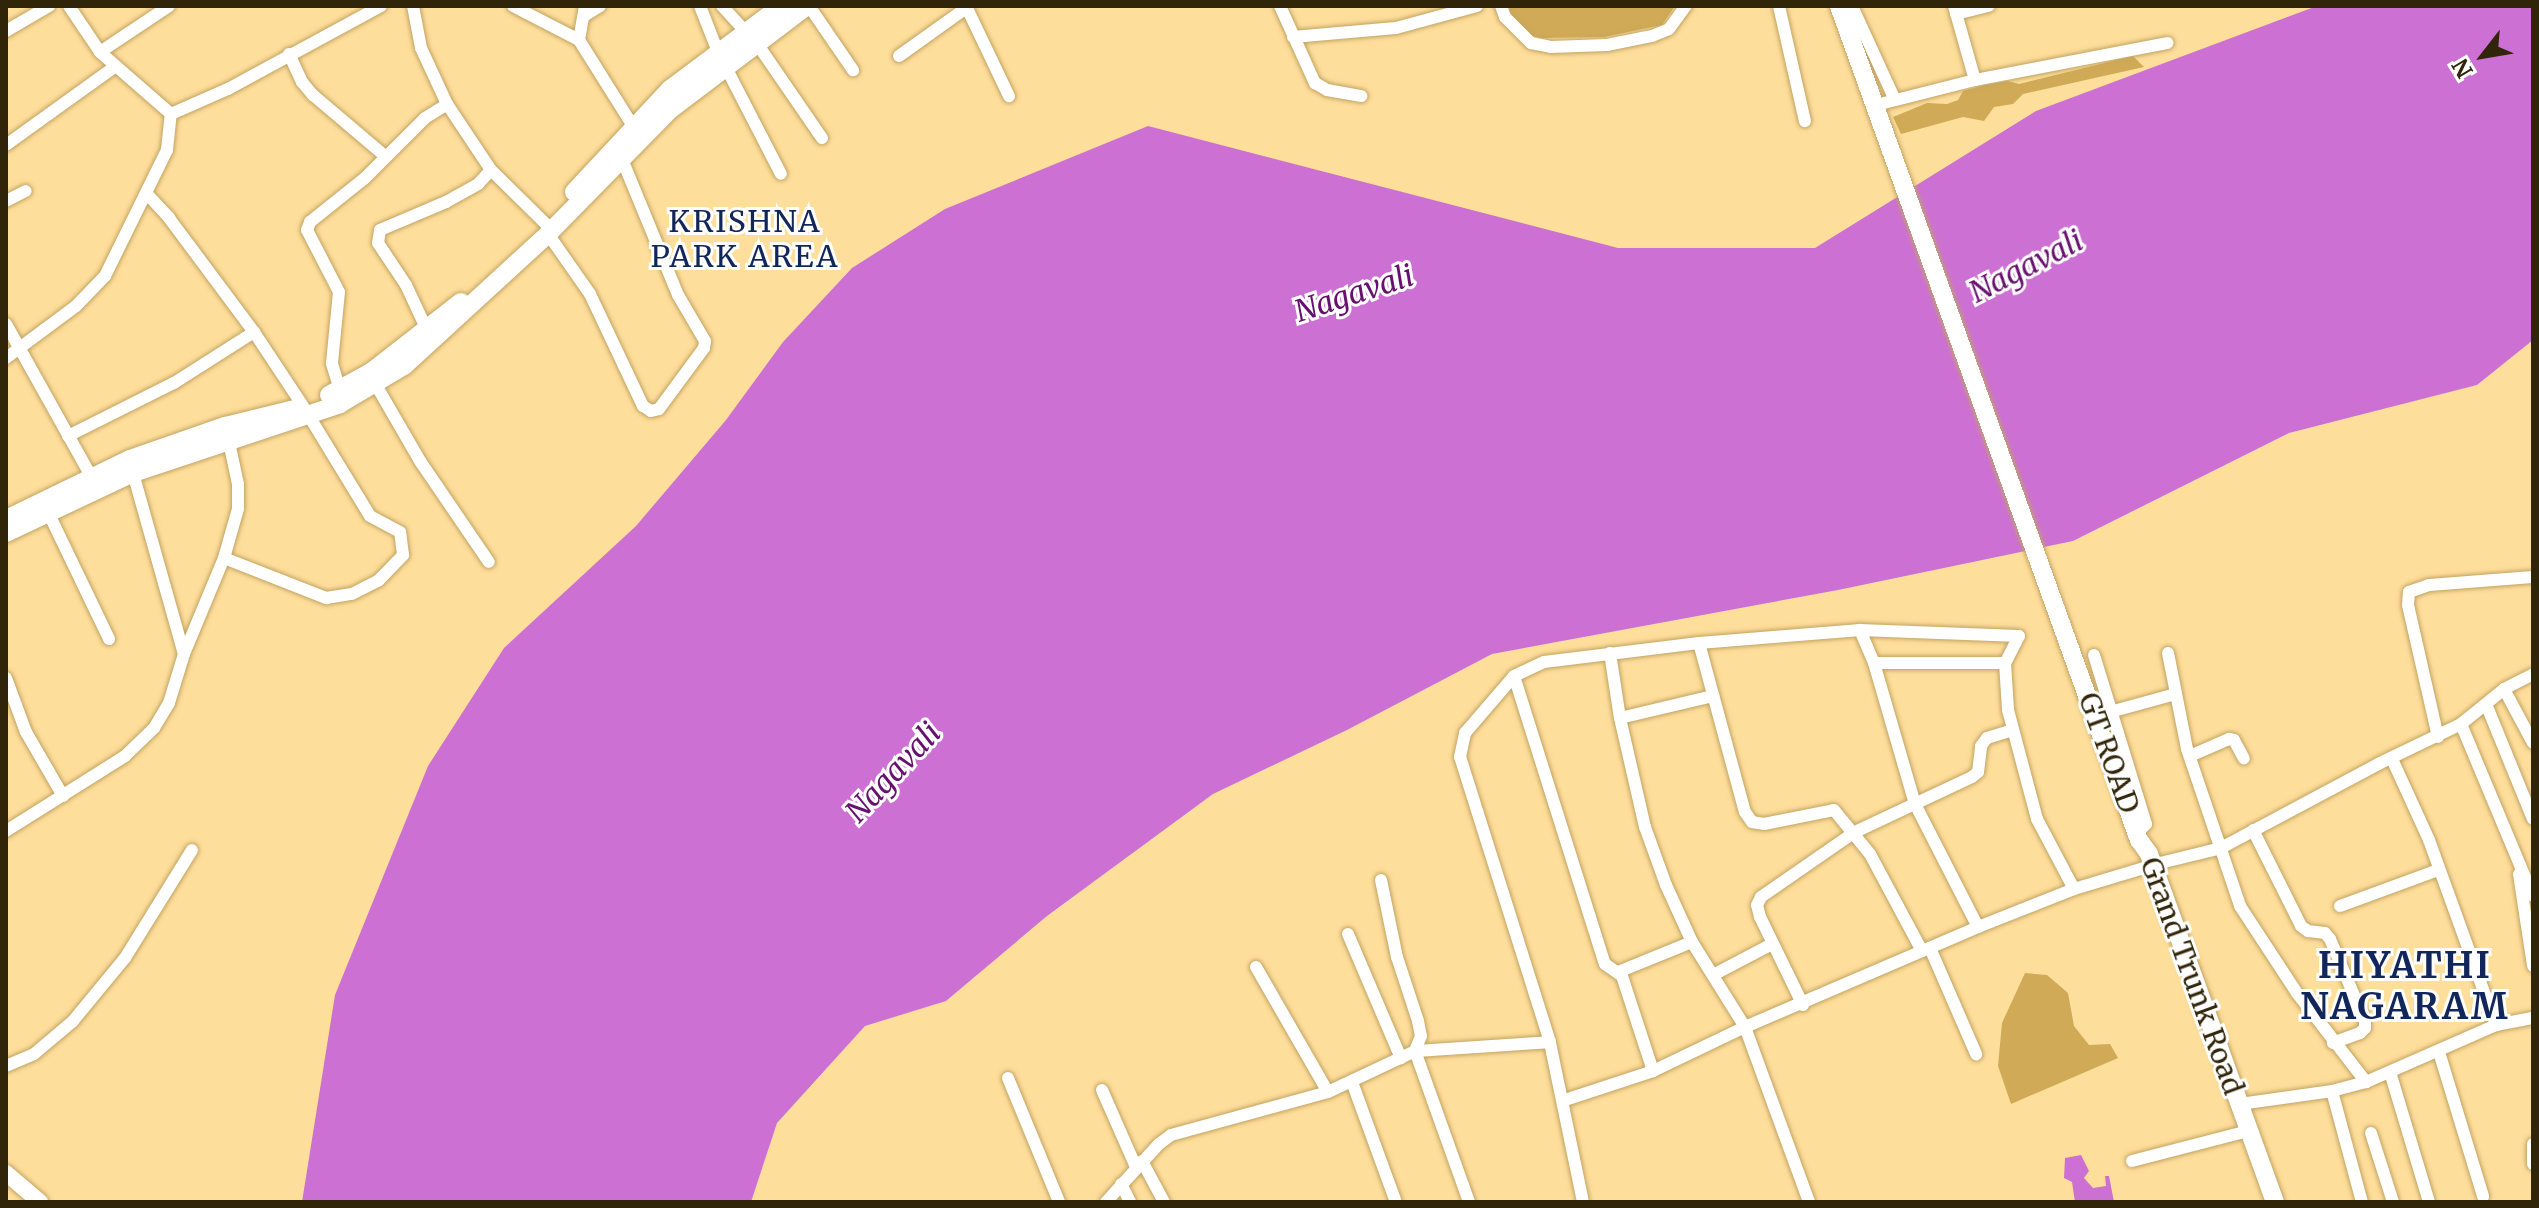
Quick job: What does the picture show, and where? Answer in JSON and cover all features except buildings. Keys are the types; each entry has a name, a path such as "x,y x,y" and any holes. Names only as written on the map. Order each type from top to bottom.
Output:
{"main road":[{"path":"752,39 781,6"},
{"path":"6,519 91,476 225,426 306,411 340,390 427,330 547,229 633,126 670,89 723,60 808,6"},
{"path":"1839,6 1876,105"},
{"path":"6,533 133,473 229,442 376,385 436,341 723,60"},
{"name":"GT ROAD","path":"1876,105 2138,837"},
{"name":"Grand Trunk Road","path":"2138,837 2263,1202"},
{"name":"Grand Trunk Road","path":"2148,866 2275,1202"},
{"path":"6,1173 40,1202"}],"street":[{"path":"6,31 49,6"},
{"path":"69,6 100,52 171,114"},
{"path":"100,52 169,6"},
{"path":"171,114 228,89 381,6"},
{"path":"413,6 421,48 447,104 491,170 547,229 590,294 643,406 651,411 659,409 704,348 705,341 678,295 622,159"},
{"path":"513,6 579,40 633,126"},
{"path":"579,40 584,11 600,6"},
{"path":"700,6 723,60 781,174"},
{"path":"722,6 752,39 822,138"},
{"path":"808,6 853,70"},
{"path":"1280,6 1315,83 1327,90 1361,96"},
{"path":"1293,37 1396,28 1477,6"},
{"path":"1501,6 1505,17 1531,43 1551,47 1607,45 1652,36 1669,29 1686,6"},
{"path":"1779,6 1805,121"},
{"path":"1852,6 1895,100"},
{"path":"1975,80 1955,10 1989,6"},
{"path":"899,56 966,7 1009,96"},
{"path":"1876,105 1975,80 2167,43"},
{"path":"289,54 302,82 313,95 385,156"},
{"path":"6,145 116,66"},
{"path":"340,390 332,363 339,292 307,230 310,222 365,178 425,118 447,104"},
{"path":"6,358 76,306 105,276 167,150 171,114"},
{"path":"427,330 406,285 378,243 380,230 446,202 478,184 491,170"},
{"path":"6,201 26,191"},
{"path":"147,194 169,218 254,332 370,516 400,532 403,555 379,580 352,594 326,598 224,558"},
{"path":"6,324 91,476"},
{"path":"68,436 174,383 254,332"},
{"path":"376,385 420,461 489,562"},
{"path":"6,831 125,756 154,728 169,703 184,654 224,558 238,509 238,484 229,442"},
{"path":"133,473 184,654"},
{"path":"48,512 109,639"},
{"path":"2438,737 2408,605 2409,592 2429,585 2533,577"},
{"path":"1860,630 1874,663 1915,804 1978,927"},
{"path":"1583,1202 1565,1100 1550,1042 1460,757 1465,733 1514,676 1544,662 1610,653 1860,630 2019,636 2005,663 2008,710 2037,819 2074,889"},
{"path":"1699,643 1745,812 1752,822 1764,824 1834,810 1855,832 1926,950 1976,1054"},
{"path":"1610,653 1620,718 1645,827 1666,885 1692,942 1745,1027 1809,1202"},
{"path":"2168,653 2190,756 2240,906 2333,1043 2366,1082"},
{"path":"2094,655 2146,824 2138,837"},
{"path":"1874,663 2005,663"},
{"path":"1514,676 1605,964 1618,972 1626,984 1653,1071"},
{"path":"1565,1100 1653,1071 1745,1027 2074,889 2221,848 2438,737 2461,724 2504,689 2532,676"},
{"path":"6,678 26,732 63,796"},
{"path":"2504,689 2533,743"},
{"path":"2110,712 2176,694"},
{"path":"1620,718 1713,696"},
{"path":"2486,704 2533,819"},
{"path":"2461,724 2533,896"},
{"path":"1803,1005 1772,944 1757,905 1761,897 1855,832 1972,777 1978,772 1981,746 1987,738 2013,730"},
{"path":"2190,756 2229,739 2234,740 2244,759"},
{"path":"2392,759 2438,870 2496,1025"},
{"path":"2253,830 2301,926 2308,931 2325,933 2330,939 2365,1021 2365,1028 2360,1033 2333,1043"},
{"path":"6,1066 34,1054 73,1021 125,958 192,850"},
{"path":"2516,851 2533,966"},
{"path":"2340,906 2438,870"},
{"path":"1381,880 1397,957 1421,1036 1415,1051 1469,1202"},
{"path":"1348,934 1401,1058"},
{"path":"1618,972 1692,942"},
{"path":"1713,975 1772,944"},
{"path":"1256,967 1328,1092"},
{"path":"2240,1104 2332,1091 2366,1082 2496,1025 2533,1018"},
{"path":"1106,1202 1139,1164 1171,1135 1328,1092 1415,1051 1550,1042"},
{"path":"2439,1052 2483,1196"},
{"path":"2390,1072 2429,1202"},
{"path":"1008,1078 1059,1202"},
{"path":"1352,1082 1396,1202"},
{"path":"1102,1090 1139,1164 1164,1202"},
{"path":"2332,1091 2362,1202"},
{"path":"2132,1161 2240,1133"},
{"path":"2371,1133 2393,1202"},
{"path":"2533,1144 2533,1164"},
{"path":"1121,1184 1130,1202"}],"shaded area":[{"path":"1509,6 1675,6 1662,25 1604,37 1542,38 1526,34 1511,16"},
{"path":"2133,56 2144,67 2023,94 2013,104 1994,107 1984,121 1963,117 1901,134 1893,117 1927,103 1947,104 1958,100 1963,91 1985,85 2008,81 2019,84"},
{"path":"2025,973 2047,975 2068,993 2074,1026 2089,1045 2110,1044 2118,1058 2011,1104 1998,1066 2002,1023"}],"water":[{"name":"Nagavali","path":"2317,6 2533,6 2533,340 2477,385 2289,433 2073,541 1838,590 1492,654 1347,730 1213,794 1047,916 946,1001 865,1026 777,1123 751,1202 302,1202 335,995 428,766 504,648 636,526 726,420 783,342 852,268 945,209 1148,126 1618,248 1815,248 2036,111"},
{"path":"2081,1155 2089,1171 2084,1178 2093,1188 2106,1186 2105,1176 2109,1176 2114,1202 2075,1202 2072,1182 2064,1178 2065,1158"}],"district":[{"name":"KRISHNA PARK AREA","path":"745,238"},
{"name":"HIYATHI NAGARAM","path":"2405,986"}]}
